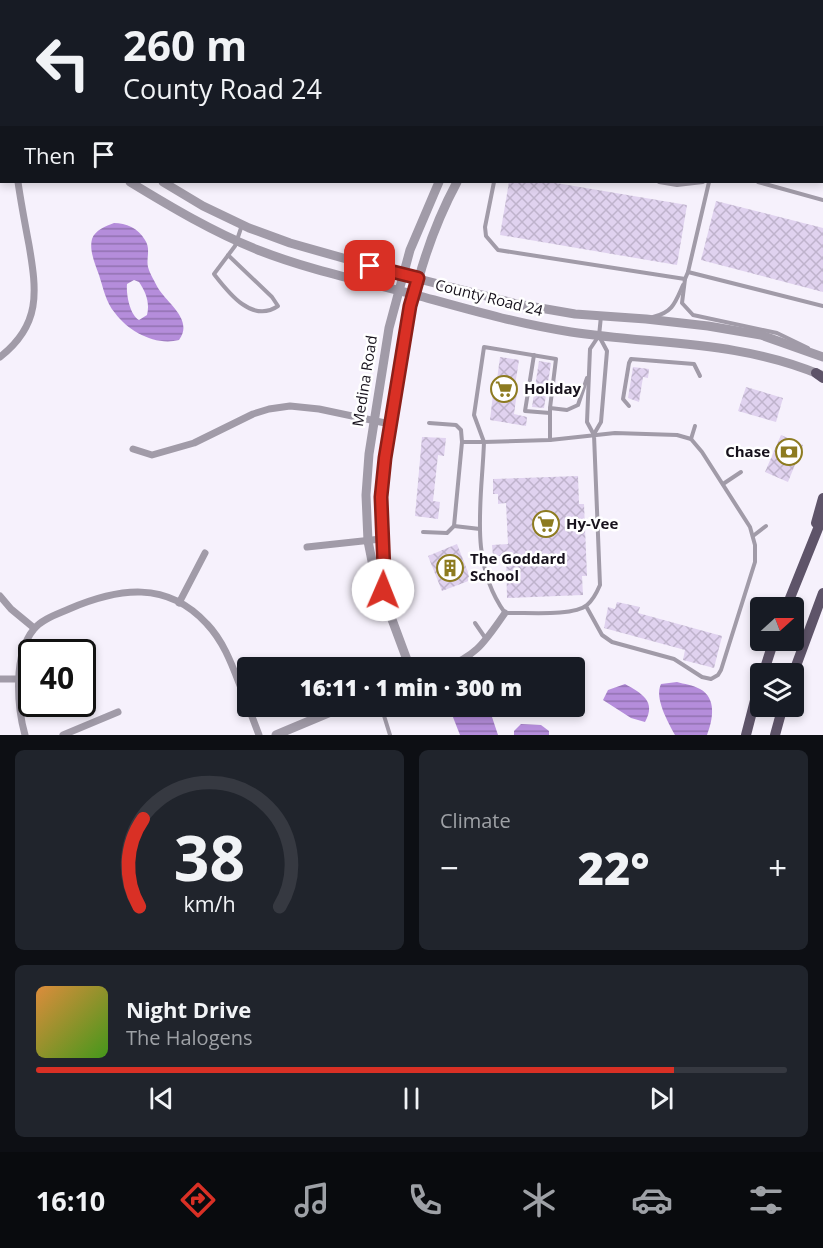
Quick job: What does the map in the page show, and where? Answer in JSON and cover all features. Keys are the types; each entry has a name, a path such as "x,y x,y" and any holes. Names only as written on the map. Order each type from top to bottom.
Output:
{"main road":[{"path":"811,544 823,498"},
{"path":"790,597 823,516"},
{"path":"797,663 823,593"},
{"path":"746,735 751,717"},
{"path":"775,735 780,717"}],"street":[{"path":"0,357 21,338 34,307 33,271 18,183"},
{"name":"County Road 24","path":"132,183 193,219 237,241 294,262 526,325 599,336 710,346 778,361 821,376"},
{"name":"County Road 24","path":"165,183 203,206 242,225 290,243 403,275 517,304 576,314 708,326 760,335 822,357"},
{"name":"Medina Road","path":"406,657 374,571 368,541 366,495 374,421 389,328 410,250 439,183"},
{"name":"Medina Road","path":"383,590 381,497 390,424 418,278 437,222 456,183"},
{"path":"133,449 152,454 163,452 194,443 253,414 290,406 319,409 390,424"},
{"path":"307,547 381,539"},
{"path":"179,603 206,553"},
{"path":"29,639 34,628 94,598 128,591 146,592 179,603 207,624 218,638 237,681"},
{"path":"0,596 11,609 34,628"},
{"path":"466,657 480,648 505,613"},
{"path":"0,679 18,679"},
{"path":"63,735 118,712"},
{"path":"21,717 25,735"},
{"path":"252,717 259,735"},
{"path":"276,735 319,717"}],"lane":[{"path":"494,183 485,227 486,236 498,250 685,279"},
{"path":"665,183 677,185 695,183"},
{"path":"646,319 665,314 670,309 685,279 709,183"},
{"path":"762,183 823,200"},
{"path":"228,255 264,289 278,306 272,310 246,307 234,300 214,274 237,241 242,225"},
{"path":"688,272 823,306"},
{"path":"685,279 682,303 693,315 777,333 800,342 822,357"},
{"path":"550,440 550,411 556,359 484,347 474,415 484,442 480,551 491,590 505,613 572,611 586,606 600,585 594,435 587,422 590,349 599,336 601,315"},
{"path":"594,435 601,422 607,351 599,336"},
{"path":"534,355 525,411 567,410 578,405 589,374"},
{"path":"629,406 623,399 631,359 694,364 700,376"},
{"path":"423,532 447,533 454,526 462,442 461,430 456,425 429,423"},
{"path":"691,439 695,426"},
{"path":"462,442 550,440 615,433 677,435 691,439 700,449 750,527 756,554 722,670 711,679 702,677 674,659 612,642 606,639 586,606"},
{"path":"723,484 741,472"},
{"path":"454,526 480,529"},
{"path":"753,536 766,526"},
{"path":"475,624 486,640"},
{"path":"384,717 390,735"}],"shaded area":[{"path":"114,223 131,227 145,240 151,275 181,319 183,333 179,340 161,341 144,336 121,320 109,305 94,262 91,243 96,233","holes":["134,280 139,282 148,302 147,315 139,320 131,309 127,288 127,284"]},
{"path":"677,682 697,688 709,698 712,716 707,735 675,735 663,710 659,690 661,684"},
{"path":"625,684 646,698 649,708 645,722 631,718 603,700 608,690"},
{"path":"453,717 492,717 498,735 460,735"},
{"path":"521,724 541,725 549,731 549,735 514,735 514,731"}],"building":[{"path":"509,183 556,183 687,205 677,265 500,235"},
{"path":"716,201 823,228 823,292 701,260"},
{"name":"Holiday","path":"500,357 519,360 514,392 517,392 514,414 527,417 526,426 490,420"},
{"name":"Holiday","path":"539,361 551,363 544,408 532,407"},
{"path":"633,367 649,369 648,378 643,377 639,402 628,398"},
{"path":"746,387 783,398 776,422 738,411"},
{"path":"781,435 803,445 788,482 765,472"},
{"path":"422,437 446,438 444,456 438,455 433,501 440,502 438,519 415,516"},
{"name":"Hy-Vee","path":"578,476 579,504 584,504 587,576 582,576 583,595 507,598 506,556 493,556 492,545 508,544 506,503 498,504 498,494 493,494 493,479"},
{"name":"The Goddard School","path":"457,544 471,580 442,591 428,556"},
{"path":"617,602 640,607 638,613 722,636 714,668 683,660 685,650 604,628 608,607 615,609"}],"place":[{"name":"Holiday","path":"504,389"},
{"name":"Chase","path":"789,452"},
{"name":"Hy-Vee","path":"546,524"},
{"name":"The Goddard School","path":"450,568"}],"route":[{"path":"370,266 418,278 410,306 385,458 381,497 383,590"}]}
